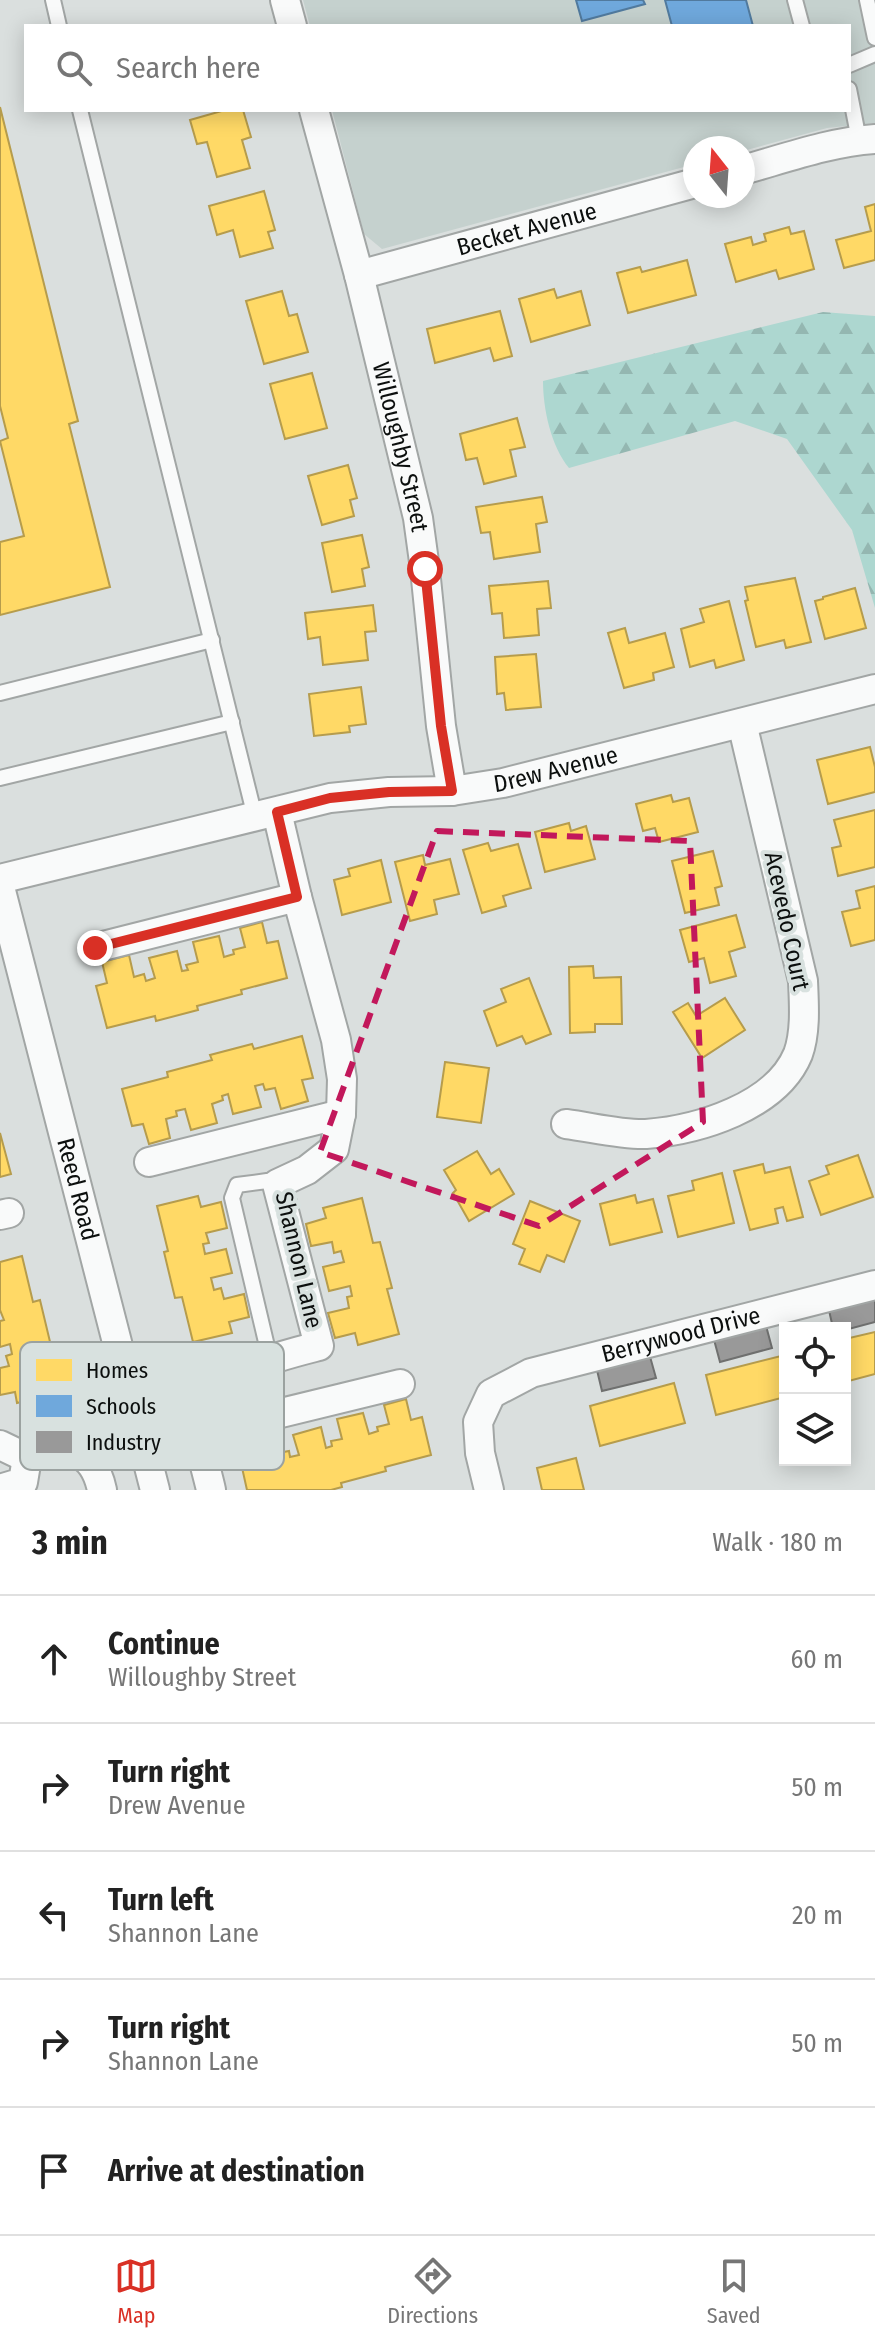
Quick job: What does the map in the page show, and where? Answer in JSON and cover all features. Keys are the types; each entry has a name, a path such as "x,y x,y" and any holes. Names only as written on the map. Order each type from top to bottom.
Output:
{"street":[{"path":"285,0 291,24"},
{"name":"Willoughby Street","path":"315,112 359,275 418,518 441,726 452,791"},
{"path":"755,167 867,139"},
{"name":"Becket Avenue","path":"359,275 683,186"},
{"name":"Drew Avenue","path":"0,879 330,798 389,792 452,791 503,783 875,689"},
{"name":"Acevedo Court","path":"566,1124 643,1134 716,1120 759,1100 776,1085 798,1053 804,1011 803,981 742,723"},
{"name":"Shannon Lane","path":"266,814 297,897 336,1040 342,1079 341,1114 334,1149 307,1170 277,1184 319,1346 284,1355"},
{"name":"Reed Road","path":"0,887 117,1342"},
{"path":"95,948 297,897"},
{"path":"149,1162 341,1114"},
{"name":"Berrywood Drive","path":"489,1490 480,1453 478,1422 491,1394 531,1373 875,1285"},
{"path":"284,1412 400,1384"},
{"path":"0,1445 20,1455"},
{"path":"0,1489 23,1482 25,1470"},
{"path":"97,1470 102,1490"},
{"name":"Reed Road","path":"150,1470 155,1490"},
{"name":"Shannon Lane","path":"206,1470 211,1490"}],"lane":[{"path":"53,0 59,24"},
{"path":"795,0 801,24"},
{"path":"867,0 875,38"},
{"path":"851,64 875,54"},
{"path":"851,95 867,139"},
{"path":"80,112 232,722 266,814"},
{"path":"0,693 212,640"},
{"path":"0,778 232,722"},
{"path":"266,1342 232,1198 237,1185 267,1181 277,1184"}],"highlighted area":[{"path":"437,831 690,841 703,1122 539,1226 320,1152"}],"shaded area":[{"path":"303,0 875,0 875,123 827,128 755,148 755,136 683,136 683,167 382,249 364,234 333,112 851,112 851,24 309,24"}],"green space":[{"path":"823,312 875,316 875,608 852,530 787,439 735,421 569,468 557,449 546,415 543,381"}],"building: Homes":[{"path":"0,107 78,421 69,424 110,587 0,615 0,542 24,536 0,441 8,438 0,406"},
{"path":"218,112 244,112 251,137 242,140 250,168 217,177 207,142 197,144 190,120"},
{"path":"264,191 275,230 268,232 273,248 240,257 233,230 217,235 209,206"},
{"path":"875,204 875,260 844,268 836,240 871,231 865,207"},
{"path":"789,227 791,234 804,231 814,269 779,279 776,270 736,282 725,244 751,237 753,245 766,241 764,234"},
{"path":"687,260 696,295 628,313 617,273 640,267 642,272"},
{"path":"554,289 557,298 581,291 590,325 531,342 519,299"},
{"path":"282,291 289,316 297,314 308,352 264,364 246,301"},
{"path":"500,311 512,356 494,361 490,348 435,363 427,329"},
{"path":"312,373 327,428 285,439 270,384"},
{"path":"517,418 525,447 510,450 516,476 484,484 477,458 466,460 460,434"},
{"path":"348,465 357,498 350,500 354,516 322,525 308,476"},
{"path":"542,497 547,522 536,524 540,552 494,559 490,532 481,533 476,507"},
{"path":"362,535 369,567 362,569 365,586 332,592 322,543"},
{"path":"795,578 811,642 786,648 784,640 756,647 745,601 748,600 745,587"},
{"path":"548,581 551,608 537,609 539,635 504,638 502,613 492,614 489,586"},
{"path":"855,588 866,628 825,639 815,601"},
{"path":"729,601 744,660 716,668 714,660 690,667 681,629 704,622 700,609"},
{"path":"373,605 376,631 365,632 368,660 323,665 320,637 308,639 305,613"},
{"path":"625,628 629,643 665,633 674,667 653,673 654,680 624,688 608,633"},
{"path":"536,654 541,707 506,710 504,693 497,694 495,657"},
{"path":"361,687 366,724 349,726 350,732 314,736 309,694"},
{"path":"870,747 875,767 875,792 828,804 817,760"},
{"path":"671,795 673,802 689,798 698,832 659,842 655,828 643,831 636,804"},
{"path":"875,810 875,867 838,876 832,848 841,846 834,820"},
{"path":"569,823 571,831 586,826 595,859 545,872 535,832"},
{"path":"488,843 491,851 518,844 531,888 503,896 506,906 482,913 463,850"},
{"path":"713,851 722,886 715,888 719,905 685,913 672,861"},
{"path":"423,855 425,865 450,859 459,894 434,900 437,914 410,921 395,862"},
{"path":"381,860 391,902 342,915 334,880 350,876 348,869"},
{"path":"875,886 875,940 851,946 842,912 860,908 856,891"},
{"path":"736,915 745,947 729,952 736,976 710,983 704,958 689,962 680,930"},
{"path":"262,922 267,943 278,941 287,978 241,990 242,994 197,1006 198,1010 156,1021 155,1016 107,1028 96,986 107,983 102,962 129,955 134,977 144,974 146,981 155,978 149,958 177,951 182,971 188,970 186,965 198,962 193,942 219,936 224,957 234,954 233,950 245,947 240,928"},
{"path":"593,966 594,978 621,977 622,1024 595,1024 595,1032 570,1033 569,967"},
{"path":"529,978 551,1034 526,1044 522,1036 497,1046 484,1011 506,1002 501,989"},
{"path":"725,998 745,1030 702,1058 673,1012 688,1003 696,1016"},
{"path":"302,1036 313,1078 302,1080 308,1101 281,1109 275,1088 265,1090 263,1084 255,1086 261,1107 233,1114 228,1094 222,1096 223,1100 212,1104 217,1123 191,1130 185,1109 176,1111 177,1116 166,1119 170,1138 149,1144 143,1124 132,1126 122,1089 168,1077 167,1072 212,1060 210,1055 252,1044 254,1049"},
{"path":"445,1062 489,1068 481,1123 437,1117"},
{"path":"0,1133 11,1174 0,1177"},
{"path":"477,1151 491,1174 499,1169 514,1194 469,1221 444,1170"},
{"path":"858,1155 873,1197 821,1215 809,1181 829,1174 826,1166"},
{"path":"763,1164 765,1173 790,1167 803,1217 787,1221 783,1207 775,1209 778,1223 750,1230 734,1171"},
{"path":"722,1173 734,1223 678,1237 668,1196 694,1190 692,1181"},
{"path":"635,1195 637,1203 653,1199 662,1232 610,1245 600,1204"},
{"path":"198,1196 201,1207 221,1202 227,1228 206,1233 209,1243 203,1244 205,1254 226,1249 232,1273 211,1278 214,1290 221,1288 224,1299 244,1294 249,1317 229,1322 232,1333 193,1342 182,1297 175,1298 157,1206"},
{"path":"362,1198 373,1243 380,1242 392,1288 387,1289 399,1334 358,1345 355,1333 335,1338 328,1313 349,1308 347,1297 352,1296 350,1286 329,1291 323,1267 344,1262 341,1251 334,1253 332,1242 311,1246 306,1224 326,1218 323,1208"},
{"path":"530,1201 580,1221 564,1262 547,1255 540,1272 519,1264 525,1249 513,1244"},
{"path":"22,1256 33,1302 40,1300 50,1342 20,1342 20,1402 17,1403 15,1392 0,1395 0,1368 9,1366 6,1356 12,1354 10,1344 0,1347 0,1321 4,1320 0,1310 0,1262"},
{"path":"875,1332 875,1374 851,1380 851,1338"},
{"path":"779,1357 779,1399 716,1415 706,1375"},
{"path":"674,1383 685,1423 600,1446 590,1406"},
{"path":"406,1399 411,1420 422,1417 431,1455 385,1467 386,1471 341,1483 342,1487 331,1490 247,1490 243,1470 284,1470 284,1452 289,1451 290,1457 299,1455 293,1435 321,1427 326,1448 332,1446 331,1441 342,1439 337,1419 363,1413 369,1434 378,1431 377,1427 389,1424 384,1405"},
{"path":"576,1458 584,1490 542,1490 537,1468"}],"building: Schools":[{"path":"576,0 643,0 645,4 582,21"},
{"path":"665,0 746,0 752,24 671,24"}],"building: Industry":[{"path":"875,1293 875,1322 851,1328 851,1322 832,1322 828,1306"},
{"path":"765,1322 772,1348 720,1362 713,1336"},
{"path":"649,1353 656,1378 602,1391 596,1366"}],"route":[{"path":"95,948 297,897 277,812 330,798 389,792 452,791 441,726 425,569"}]}
